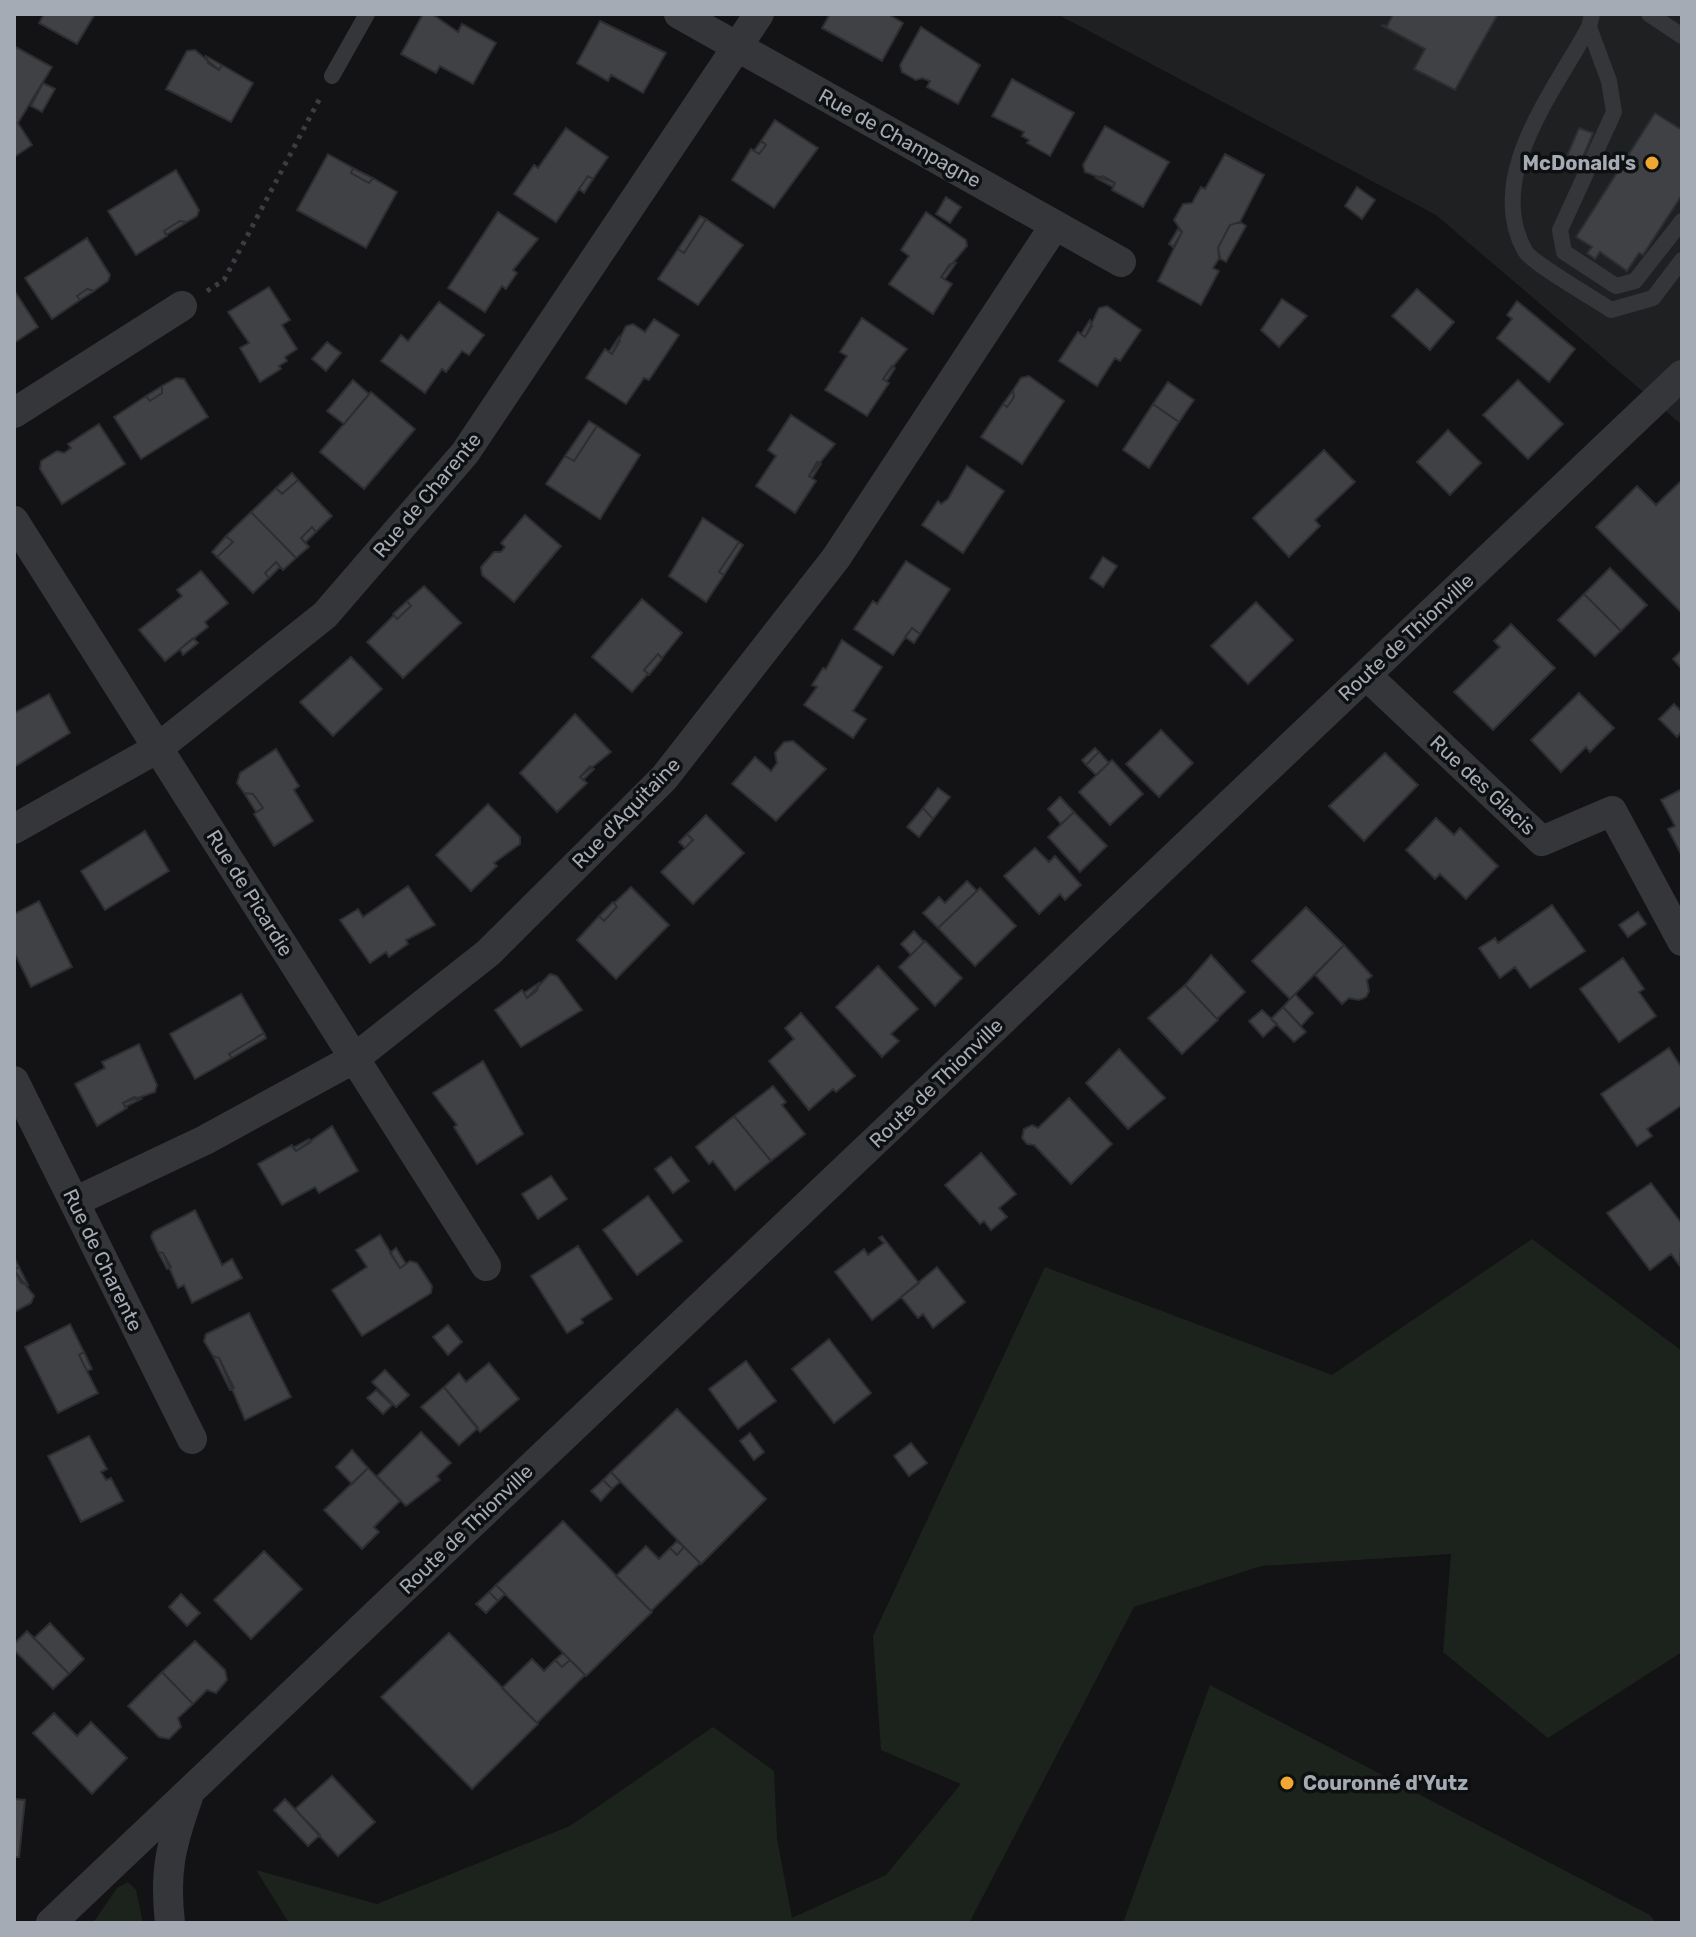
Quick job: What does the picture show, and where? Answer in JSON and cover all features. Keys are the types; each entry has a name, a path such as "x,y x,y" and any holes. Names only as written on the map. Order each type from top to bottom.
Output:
{"street":[{"name":"Rue de Champagne","path":"679,14 1121,262"},
{"name":"Rue de Charente","path":"14,829 158,748 325,615 465,453 759,14"},
{"name":"Rue d'Aquitaine","path":"74,1202 205,1140 355,1058 488,953 664,778 836,558 1055,225"},
{"path":"14,413 182,306"},
{"name":"Route de Thionville","path":"51,1923 1682,375"},
{"name":"Rue de Picardie","path":"14,521 486,1266"},
{"name":"Rue des Glacis","path":"1366,675 1542,841 1612,811 1682,941"},
{"name":"Rue de Charente","path":"14,1081 192,1439"},
{"name":"Route de Thionville","path":"170,1923 165,1884 173,1839 191,1790"}],"lane":[{"path":"332,76 367,14"},
{"path":"1603,14 1590,21 1519,156 1510,204 1526,253 1611,310 1653,298 1682,260"},
{"path":"1649,14 1682,36"},
{"path":"1590,21 1609,81 1614,112 1560,230 1564,252 1616,286 1635,281 1682,221"}],"path":[{"path":"182,306 224,280 332,76"}],"shaded area":[{"path":"1057,14 1682,14 1682,425 1436,215"},
{"path":"1532,1239 1682,1351 1682,1652 1548,1738 1443,1652 1451,1554 1261,1566 1134,1607 969,1923 289,1923 256,1870 377,1904 570,1826 713,1727 774,1771 777,1839 792,1918 886,1875 961,1784 881,1750 873,1636 1045,1267 1332,1375"},
{"path":"1210,1685 1650,1915 1656,1923 1123,1923"},
{"path":"128,1882 136,1890 143,1923 93,1923 117,1888"}],"building":[{"path":"44,14 95,14 77,44 39,23"},
{"path":"423,14 432,14 458,32 462,24 496,43 473,84 440,66 436,73 401,54"},
{"path":"830,14 888,14 903,23 882,61 822,28"},
{"path":"1393,14 1498,14 1455,90 1414,69 1425,49 1381,25 1387,26"},
{"path":"600,21 666,53 643,93 611,75 608,81 577,63"},
{"path":"921,27 980,65 958,104 927,87 930,81 922,78 916,80 902,72 900,65"},
{"path":"14,46 52,67 18,123 32,145 14,157"},
{"path":"195,50 219,70 222,65 253,83 231,122 166,89 187,51"},
{"path":"206,56 222,65 219,70 208,63"},
{"path":"1012,79 1074,113 1050,156 1027,143 1029,140 1022,136 1024,132 992,116"},
{"path":"43,83 55,89 42,112 31,106"},
{"name":"McDonald's","path":"1655,113 1682,130 1682,195 1643,255 1639,253 1627,271 1600,252 1595,259 1587,253 1592,247 1576,237"},
{"path":"775,120 818,148 774,208 732,180 751,149 759,154 766,145 761,141"},
{"path":"1105,126 1169,162 1143,207 1112,190 1115,183 1085,172 1083,165"},
{"path":"566,128 608,157 593,179 588,176 556,222 514,194 534,165 538,168"},
{"path":"1579,128 1593,133 1581,162 1567,156"},
{"path":"761,141 766,145 759,154 754,151"},
{"path":"328,154 353,168 351,173 369,183 373,178 397,192 366,248 297,210"},
{"path":"1225,154 1264,175 1240,222 1230,225 1218,248 1220,257 1213,268 1219,271 1201,305 1158,281 1182,232 1174,220 1183,204 1192,203 1201,187 1205,189"},
{"path":"353,168 373,178 369,183 351,173"},
{"path":"176,170 199,210 197,216 187,222 180,221 164,231 167,236 136,255 108,211"},
{"path":"588,176 593,179 584,193 579,189"},
{"path":"1103,176 1115,183 1113,187 1096,178"},
{"path":"1357,187 1375,200 1362,219 1345,206"},
{"path":"946,197 961,207 950,223 936,214"},
{"path":"498,212 538,239 513,270 517,273 506,289 502,286 485,312 448,288"},
{"path":"926,212 966,240 967,246 941,277 952,284 933,314 889,284 909,256 901,250"},
{"path":"700,216 706,219 684,253 678,249"},
{"path":"706,219 743,245 698,305 658,279 678,249 684,253"},
{"path":"180,221 187,222 166,235 164,231"},
{"path":"1240,222 1246,226 1226,262 1219,258 1218,248 1230,225"},
{"path":"1178,229 1182,232 1173,247 1169,244"},
{"path":"87,238 110,275 108,281 94,291 87,289 77,296 80,300 52,319 25,278"},
{"path":"956,263 945,279 941,277 950,264"},
{"path":"269,287 290,320 282,325 297,349 285,357 287,361 279,366 281,369 260,382 240,348 249,343 228,312"},
{"path":"87,289 94,291 80,300 77,296"},
{"path":"1417,289 1454,322 1430,350 1392,316"},
{"path":"14,290 38,327 14,343"},
{"path":"1282,299 1307,316 1279,347 1261,330"},
{"path":"1517,301 1575,349 1549,382 1497,338 1512,319 1507,315"},
{"path":"439,302 484,335 469,355 462,351 446,372 442,369 425,393 381,361 401,335 408,341"},
{"path":"1107,306 1141,330 1120,361 1115,358 1097,386 1059,361 1078,332 1085,337 1099,308"},
{"path":"862,318 907,349 883,379 889,383 867,416 825,390 847,356 840,352"},
{"path":"654,319 679,335 649,380 644,378 626,404 586,378 605,349 612,354 626,326 633,324 645,332"},
{"path":"1090,320 1092,326 1085,337 1081,334"},
{"path":"619,337 620,341 612,354 609,352"},
{"path":"327,342 341,353 326,371 312,359"},
{"path":"892,366 895,368 887,381 883,379"},
{"path":"1029,376 1064,401 1022,464 981,437 1003,404 1007,407 1014,397 1013,390 1021,378"},
{"path":"176,378 184,379 208,417 141,459 114,417 146,396 150,401 162,393 162,386"},
{"path":"353,380 369,394 344,424 327,411"},
{"path":"1518,380 1563,424 1528,459 1483,415"},
{"path":"1168,382 1194,400 1179,422 1153,404"},
{"path":"162,386 162,393 150,401 146,396"},
{"path":"1013,390 1014,397 1007,407 1003,404"},
{"path":"371,392 415,429 364,489 320,452"},
{"path":"1153,404 1179,422 1149,468 1123,450"},
{"path":"791,415 835,444 809,476 816,481 795,513 756,486 776,456 768,450"},
{"path":"589,421 597,426 574,461 565,456"},
{"path":"99,424 125,464 62,504 40,469 41,461 57,451 64,453 71,448 68,444"},
{"path":"597,426 640,455 600,519 546,484 565,456 574,461"},
{"path":"1448,430 1481,463 1450,495 1417,462"},
{"path":"1324,450 1355,482 1315,520 1320,526 1289,557 1253,518"},
{"path":"817,462 821,464 812,478 809,476"},
{"path":"967,466 1004,491 963,553 922,525 938,501 941,504 948,499"},
{"path":"292,473 298,480 282,494 276,488"},
{"path":"298,480 332,516 316,532 312,527 301,538 309,547 296,558 251,512 276,488 282,494"},
{"path":"1682,480 1682,613 1596,527 1637,486 1656,505"},
{"path":"251,512 296,558 283,570 276,562 265,573 269,578 253,593 217,557 233,542 226,536"},
{"path":"525,515 561,546 514,602 482,575 481,567 494,552 501,552 505,547 501,543"},
{"path":"703,518 739,542 719,572 724,575 706,602 669,576"},
{"path":"312,527 316,532 305,543 301,538"},
{"path":"226,536 233,542 217,557 212,552"},
{"path":"739,542 743,545 724,575 719,572"},
{"path":"1103,557 1117,566 1103,587 1090,578"},
{"path":"906,561 950,589 920,634 912,628 893,655 854,629 873,601 877,604"},
{"path":"276,562 280,567 269,578 265,573"},
{"path":"1610,568 1647,605 1621,631 1584,594"},
{"path":"201,571 228,603 205,622 208,627 165,661 139,630 182,596 177,590"},
{"path":"424,586 461,623 403,678 367,642 394,615 397,619 411,606 407,601"},
{"path":"1584,594 1621,631 1595,656 1558,620"},
{"path":"642,599 682,633 662,658 658,654 644,670 648,674 632,692 592,657"},
{"path":"407,601 411,606 397,619 393,614"},
{"path":"1256,602 1293,640 1248,684 1211,646"},
{"path":"1511,624 1555,668 1493,730 1454,692 1500,647 1494,641"},
{"path":"912,628 920,634 914,643 905,637"},
{"path":"193,638 198,643 183,655 180,649"},
{"path":"842,640 882,667 853,711 866,719 853,738 804,705 817,687 812,685 823,668 826,669"},
{"path":"1682,650 1682,669 1673,659"},
{"path":"658,654 662,659 649,675 644,670"},
{"path":"351,657 382,689 333,736 300,702"},
{"path":"1579,693 1614,728 1590,752 1586,747 1561,772 1531,740"},
{"path":"49,694 70,733 14,767 14,713"},
{"path":"1674,704 1682,712 1682,731 1677,737 1659,719"},
{"path":"575,714 611,752 580,777 587,783 557,812 520,773"},
{"path":"1161,730 1193,763 1159,797 1126,764"},
{"path":"793,741 826,769 776,821 732,784 755,757 771,771 777,763 775,753 784,742"},
{"path":"1095,748 1099,752 1086,765 1082,760"},
{"path":"276,749 299,786 294,790 313,821 274,846 254,814 263,808 253,794 244,793 237,783 240,773"},
{"path":"1099,752 1109,763 1096,775 1086,765"},
{"path":"1385,753 1418,785 1364,841 1329,806"},
{"path":"1112,760 1143,794 1110,825 1079,792"},
{"path":"590,766 594,769 583,780 580,777"},
{"path":"938,788 950,797 933,819 923,808"},
{"path":"1682,789 1682,856 1668,829 1675,826 1661,800"},
{"path":"244,793 253,794 263,808 256,812"},
{"path":"1060,797 1074,812 1061,824 1048,809"},
{"path":"488,804 520,837 520,844 494,863 497,866 471,891 436,855"},
{"path":"923,808 933,819 919,837 907,827"},
{"path":"1074,812 1107,846 1080,872 1048,837"},
{"path":"706,815 744,853 693,904 661,872 693,840 687,834"},
{"path":"1436,818 1454,835 1460,828 1498,866 1466,899 1440,874 1435,879 1406,850"},
{"path":"145,831 169,871 105,910 81,871"},
{"path":"687,834 693,840 685,848 679,842"},
{"path":"1035,848 1049,862 1055,856 1081,885 1065,900 1060,894 1039,914 1004,876"},
{"path":"967,881 977,891 938,928 923,913 939,897 945,903"},
{"path":"408,886 435,925 406,940 408,944 389,957 386,952 370,963 340,920 358,909 363,917"},
{"path":"631,887 669,925 616,979 577,940 599,916 604,921 617,907 614,903"},
{"path":"980,888 1016,926 975,966 938,928"},
{"path":"39,901 72,967 31,987 15,954 14,914"},
{"path":"613,902 617,907 604,921 599,916"},
{"path":"1552,905 1585,951 1530,988 1515,967 1500,978 1479,948 1495,938 1498,943"},
{"path":"1306,907 1344,945 1290,999 1252,961"},
{"path":"1638,912 1646,924 1628,937 1619,925"},
{"path":"914,931 924,942 911,955 901,944"},
{"path":"925,941 962,978 935,1006 899,967"},
{"path":"1344,945 1372,976 1367,980 1369,991 1366,997 1359,1000 1349,998 1342,1004 1315,975"},
{"path":"1211,955 1245,992 1217,1019 1185,985"},
{"path":"1623,958 1644,989 1639,992 1656,1016 1619,1042 1580,989"},
{"path":"878,966 918,1009 891,1034 899,1041 882,1057 836,1007"},
{"path":"550,974 557,976 582,1010 521,1047 495,1010 522,990 527,998"},
{"path":"539,983 537,991 527,998 524,993"},
{"path":"1185,985 1218,1020 1182,1054 1148,1018"},
{"path":"241,994 264,1033 229,1054 232,1058 195,1079 170,1034"},
{"path":"1295,994 1313,1013 1301,1026 1283,1007"},
{"path":"1283,1007 1306,1032 1294,1042 1271,1019"},
{"path":"1262,1010 1277,1024 1263,1037 1249,1021"},
{"path":"801,1013 855,1076 836,1092 833,1089 809,1110 769,1061 794,1039 785,1028"},
{"path":"264,1033 266,1038 232,1058 229,1054"},
{"path":"139,1044 157,1085 155,1092 123,1103 127,1108 97,1126 75,1084 105,1068 102,1062"},
{"path":"1669,1048 1682,1068 1682,1105 1647,1129 1652,1136 1637,1146 1601,1094"},
{"path":"1119,1049 1165,1098 1128,1129 1086,1083"},
{"path":"483,1061 523,1134 477,1164 454,1127 457,1125 433,1093"},
{"path":"773,1086 786,1102 782,1105 805,1134 771,1161 734,1116"},
{"path":"134,1097 141,1099 125,1107 123,1103"},
{"path":"1069,1098 1112,1144 1071,1184 1034,1145 1027,1144 1022,1138 1024,1129 1032,1125 1038,1128"},
{"path":"734,1116 771,1161 735,1190 713,1161 709,1164 696,1147"},
{"path":"332,1126 358,1171 319,1193 315,1187 282,1205 258,1164 292,1145 296,1151"},
{"path":"309,1139 311,1142 296,1151 293,1148"},
{"path":"981,1153 1016,1194 999,1208 1007,1217 991,1230 984,1221 980,1224 945,1185"},
{"path":"671,1157 689,1181 673,1193 655,1169"},
{"path":"551,1176 567,1199 538,1219 522,1194"},
{"path":"1651,1183 1682,1224 1680,1266 1671,1254 1650,1270 1607,1213"},
{"path":"648,1196 682,1241 637,1275 603,1230"},
{"path":"195,1210 222,1265 232,1259 242,1278 192,1303 184,1285 178,1288 163,1253 158,1252 151,1237 153,1232"},
{"path":"380,1235 400,1268 410,1261 417,1263 432,1286 431,1293 362,1336 332,1290 367,1267 356,1250"},
{"path":"882,1236 919,1283 872,1320 835,1272 864,1249 868,1255 884,1243 879,1238"},
{"path":"578,1246 612,1299 581,1319 583,1323 567,1333 531,1276"},
{"path":"396,1248 406,1264 400,1268 390,1253"},
{"path":"158,1252 163,1253 171,1267 167,1269"},
{"path":"19,1267 28,1285 21,1283 14,1270"},
{"path":"937,1267 965,1302 933,1328 923,1314 918,1318 901,1297"},
{"path":"14,1270 34,1296 31,1303 14,1312"},
{"path":"249,1313 291,1397 245,1420 219,1358 213,1356 204,1341 206,1334"},
{"path":"70,1324 84,1352 79,1355 98,1393 58,1413 25,1347"},
{"path":"448,1325 462,1342 448,1355 433,1337"},
{"path":"829,1339 871,1393 834,1423 792,1369"},
{"path":"84,1352 92,1369 87,1371 79,1355"},
{"path":"213,1356 219,1358 234,1388 230,1390"},
{"path":"746,1361 776,1401 738,1429 709,1389"},
{"path":"489,1363 519,1399 480,1432 444,1387 459,1373 466,1382"},
{"path":"385,1370 409,1395 396,1407 372,1382"},
{"path":"444,1387 478,1428 459,1445 421,1407"},
{"path":"376,1390 392,1405 383,1414 367,1398"},
{"path":"677,1409 766,1499 701,1564 611,1472"},
{"path":"421,1432 451,1463 437,1476 440,1480 406,1506 377,1476"},
{"path":"750,1433 764,1452 754,1460 740,1441"},
{"path":"89,1436 107,1469 101,1472 106,1480 111,1478 123,1501 81,1522 48,1456"},
{"path":"911,1443 927,1463 909,1476 894,1456"},
{"path":"352,1450 368,1468 352,1484 336,1467"},
{"path":"368,1468 400,1501 374,1527 379,1532 362,1549 324,1510"},
{"path":"611,1472 620,1482 612,1489 603,1480"},
{"path":"603,1480 612,1489 601,1501 591,1491"},
{"path":"563,1521 652,1612 586,1676 496,1585"},
{"path":"677,1541 684,1547 677,1555 670,1548"},
{"path":"646,1546 659,1559 670,1548 677,1555 684,1547 700,1563 651,1611 616,1576"},
{"path":"264,1551 302,1589 251,1639 214,1600"},
{"path":"496,1585 505,1594 498,1601 489,1592"},
{"path":"489,1592 498,1601 486,1613 476,1604"},
{"path":"181,1594 200,1613 187,1626 169,1607"},
{"path":"50,1623 84,1659 69,1674 34,1638"},
{"path":"27,1631 69,1674 53,1689 14,1650 14,1644"},
{"path":"449,1633 538,1724 472,1789 381,1697"},
{"path":"195,1641 225,1670 227,1680 216,1693 207,1690 193,1704 162,1672"},
{"path":"563,1653 570,1660 562,1667 555,1660"},
{"path":"532,1659 544,1671 555,1660 562,1667 570,1660 585,1675 537,1723 502,1688"},
{"path":"162,1672 193,1704 178,1718 181,1727 169,1739 159,1737 128,1706"},
{"path":"54,1713 77,1736 91,1722 127,1758 92,1794 33,1733"},
{"path":"332,1776 375,1822 338,1856 295,1809"},
{"path":"14,1799 25,1800 19,1857 14,1857"},
{"path":"285,1799 320,1835 308,1846 274,1810"}],"place":[{"name":"McDonald's","path":"1652,163"},
{"name":"Couronné d'Yutz","path":"1287,1783"}]}
